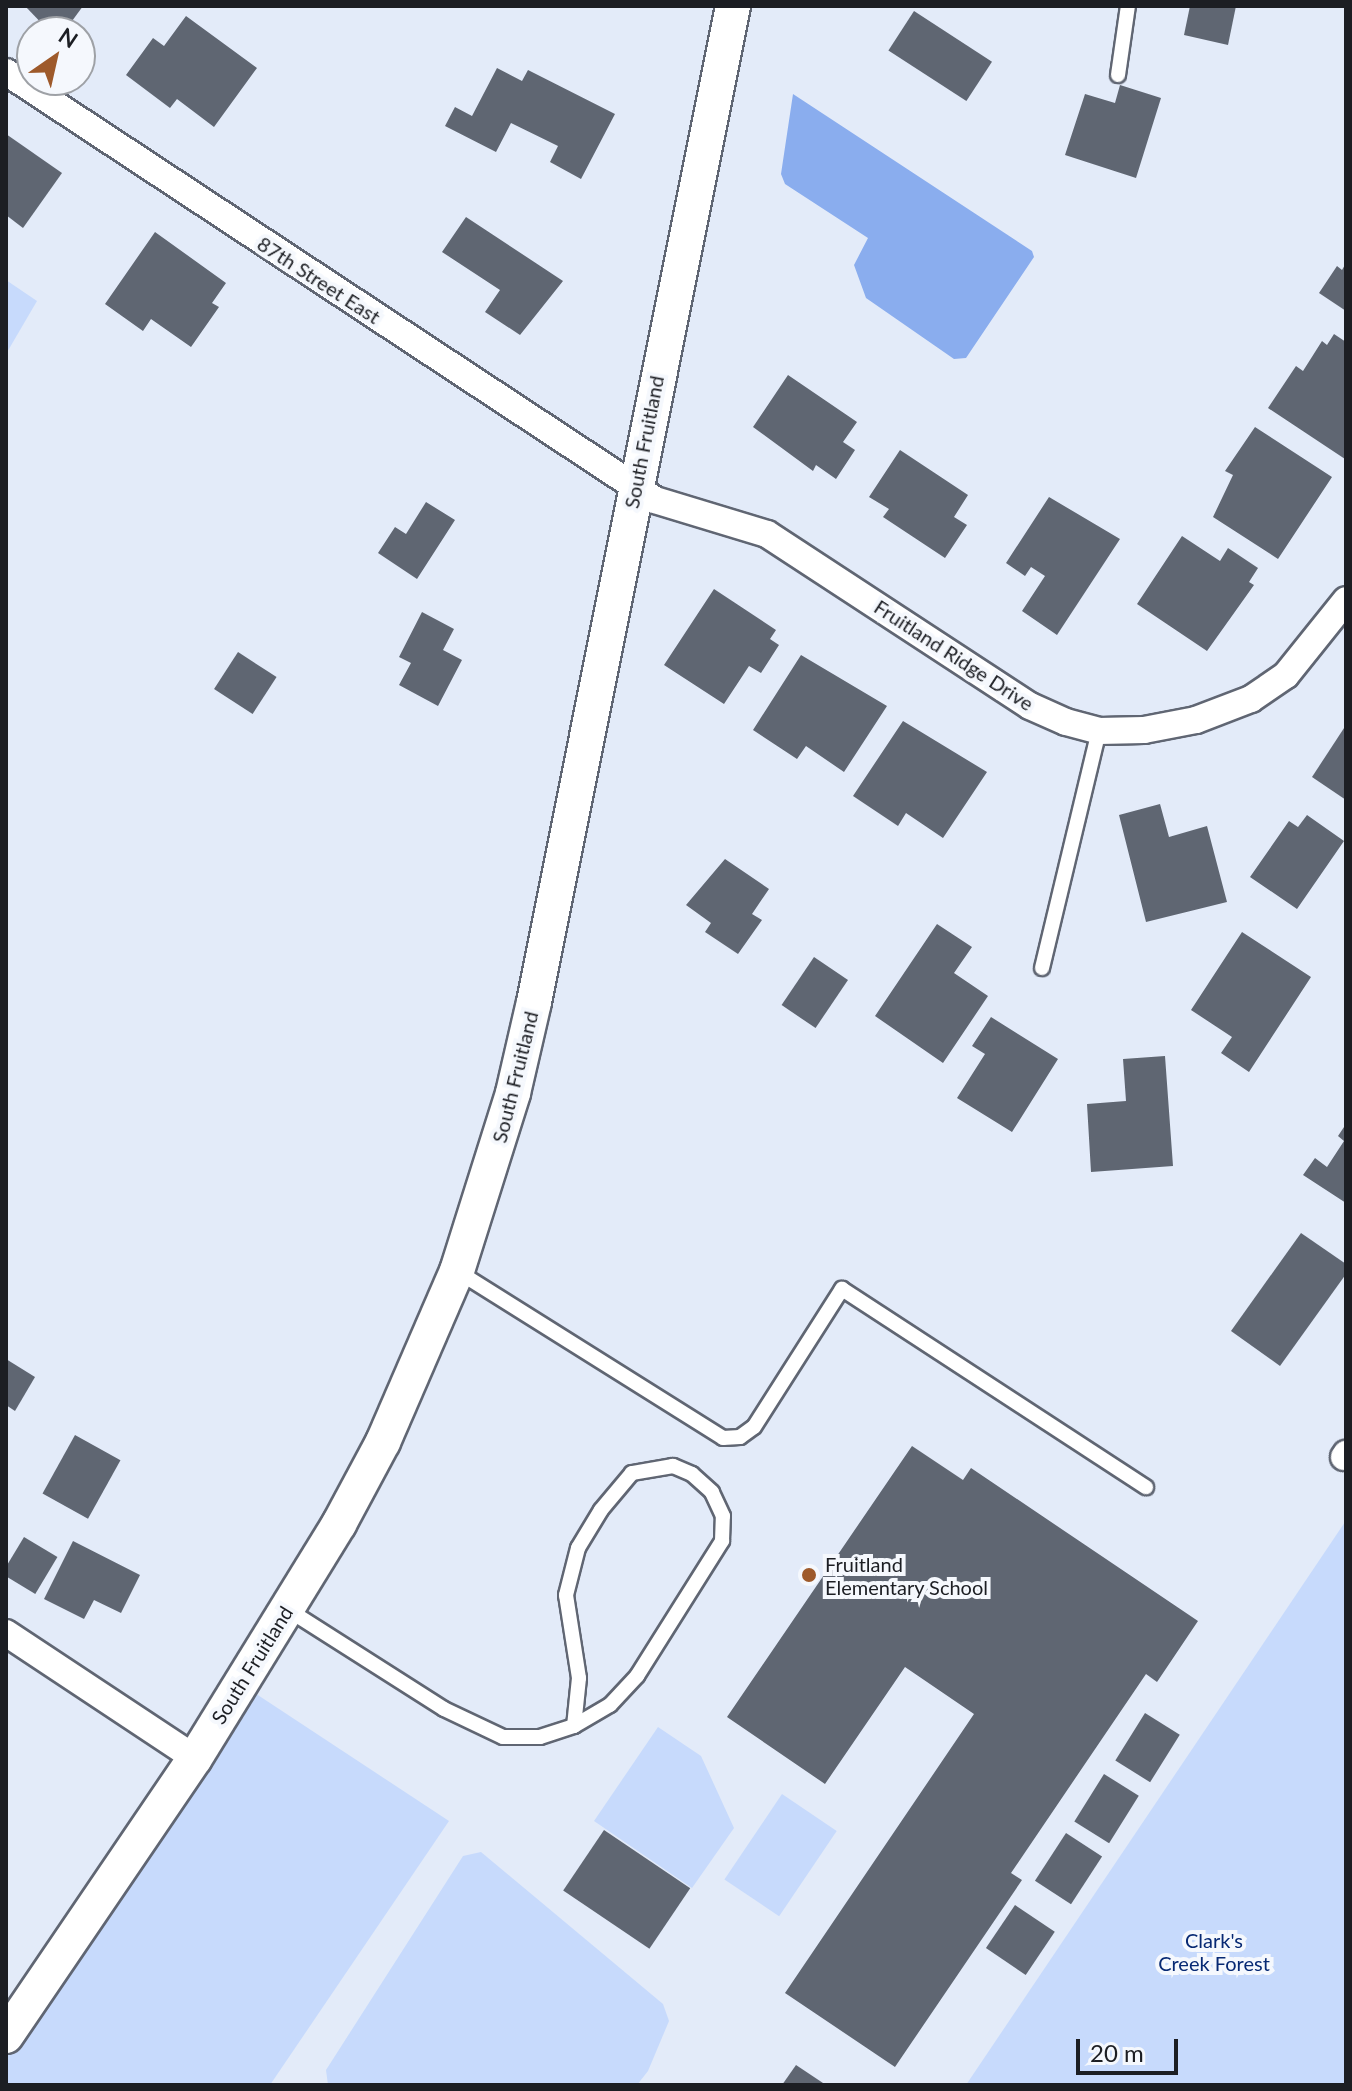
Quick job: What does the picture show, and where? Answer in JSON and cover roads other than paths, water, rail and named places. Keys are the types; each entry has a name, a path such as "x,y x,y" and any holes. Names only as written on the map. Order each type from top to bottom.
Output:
{"street":[{"name":"South Fruitland","path":"6,2036 195,1758 287,1609 383,1442 457,1271 487,1183 531,1014 733,6"},
{"name":"87th Street East","path":"6,72 635,485"},
{"name":"Fruitland Ridge Drive","path":"635,485 671,506 740,522 767,534 1030,706 1099,731 1144,730 1196,720 1251,699 1286,675 1346,600"},
{"path":"6,1633 195,1758"}],"lane":[{"path":"1118,75 1128,6"},
{"path":"1042,968 1099,731"},
{"path":"457,1271 723,1438 740,1437 754,1427 842,1289 1146,1487"},
{"path":"287,1609 444,1709 503,1737 540,1737 574,1726 610,1705 637,1676 722,1541 723,1516 712,1492 692,1474 673,1466 632,1473 601,1510 578,1548 566,1595 579,1678 574,1726"}],"water":[{"path":"793,94 1032,251 1034,257 966,358 954,359 866,298 854,265 868,238 785,184 781,174"}],"place":[{"name":"Fruitland Elementary School","path":"809,1575"}],"park label":[{"name":"Clark's Creek Forest","path":"1214,1952"}]}
